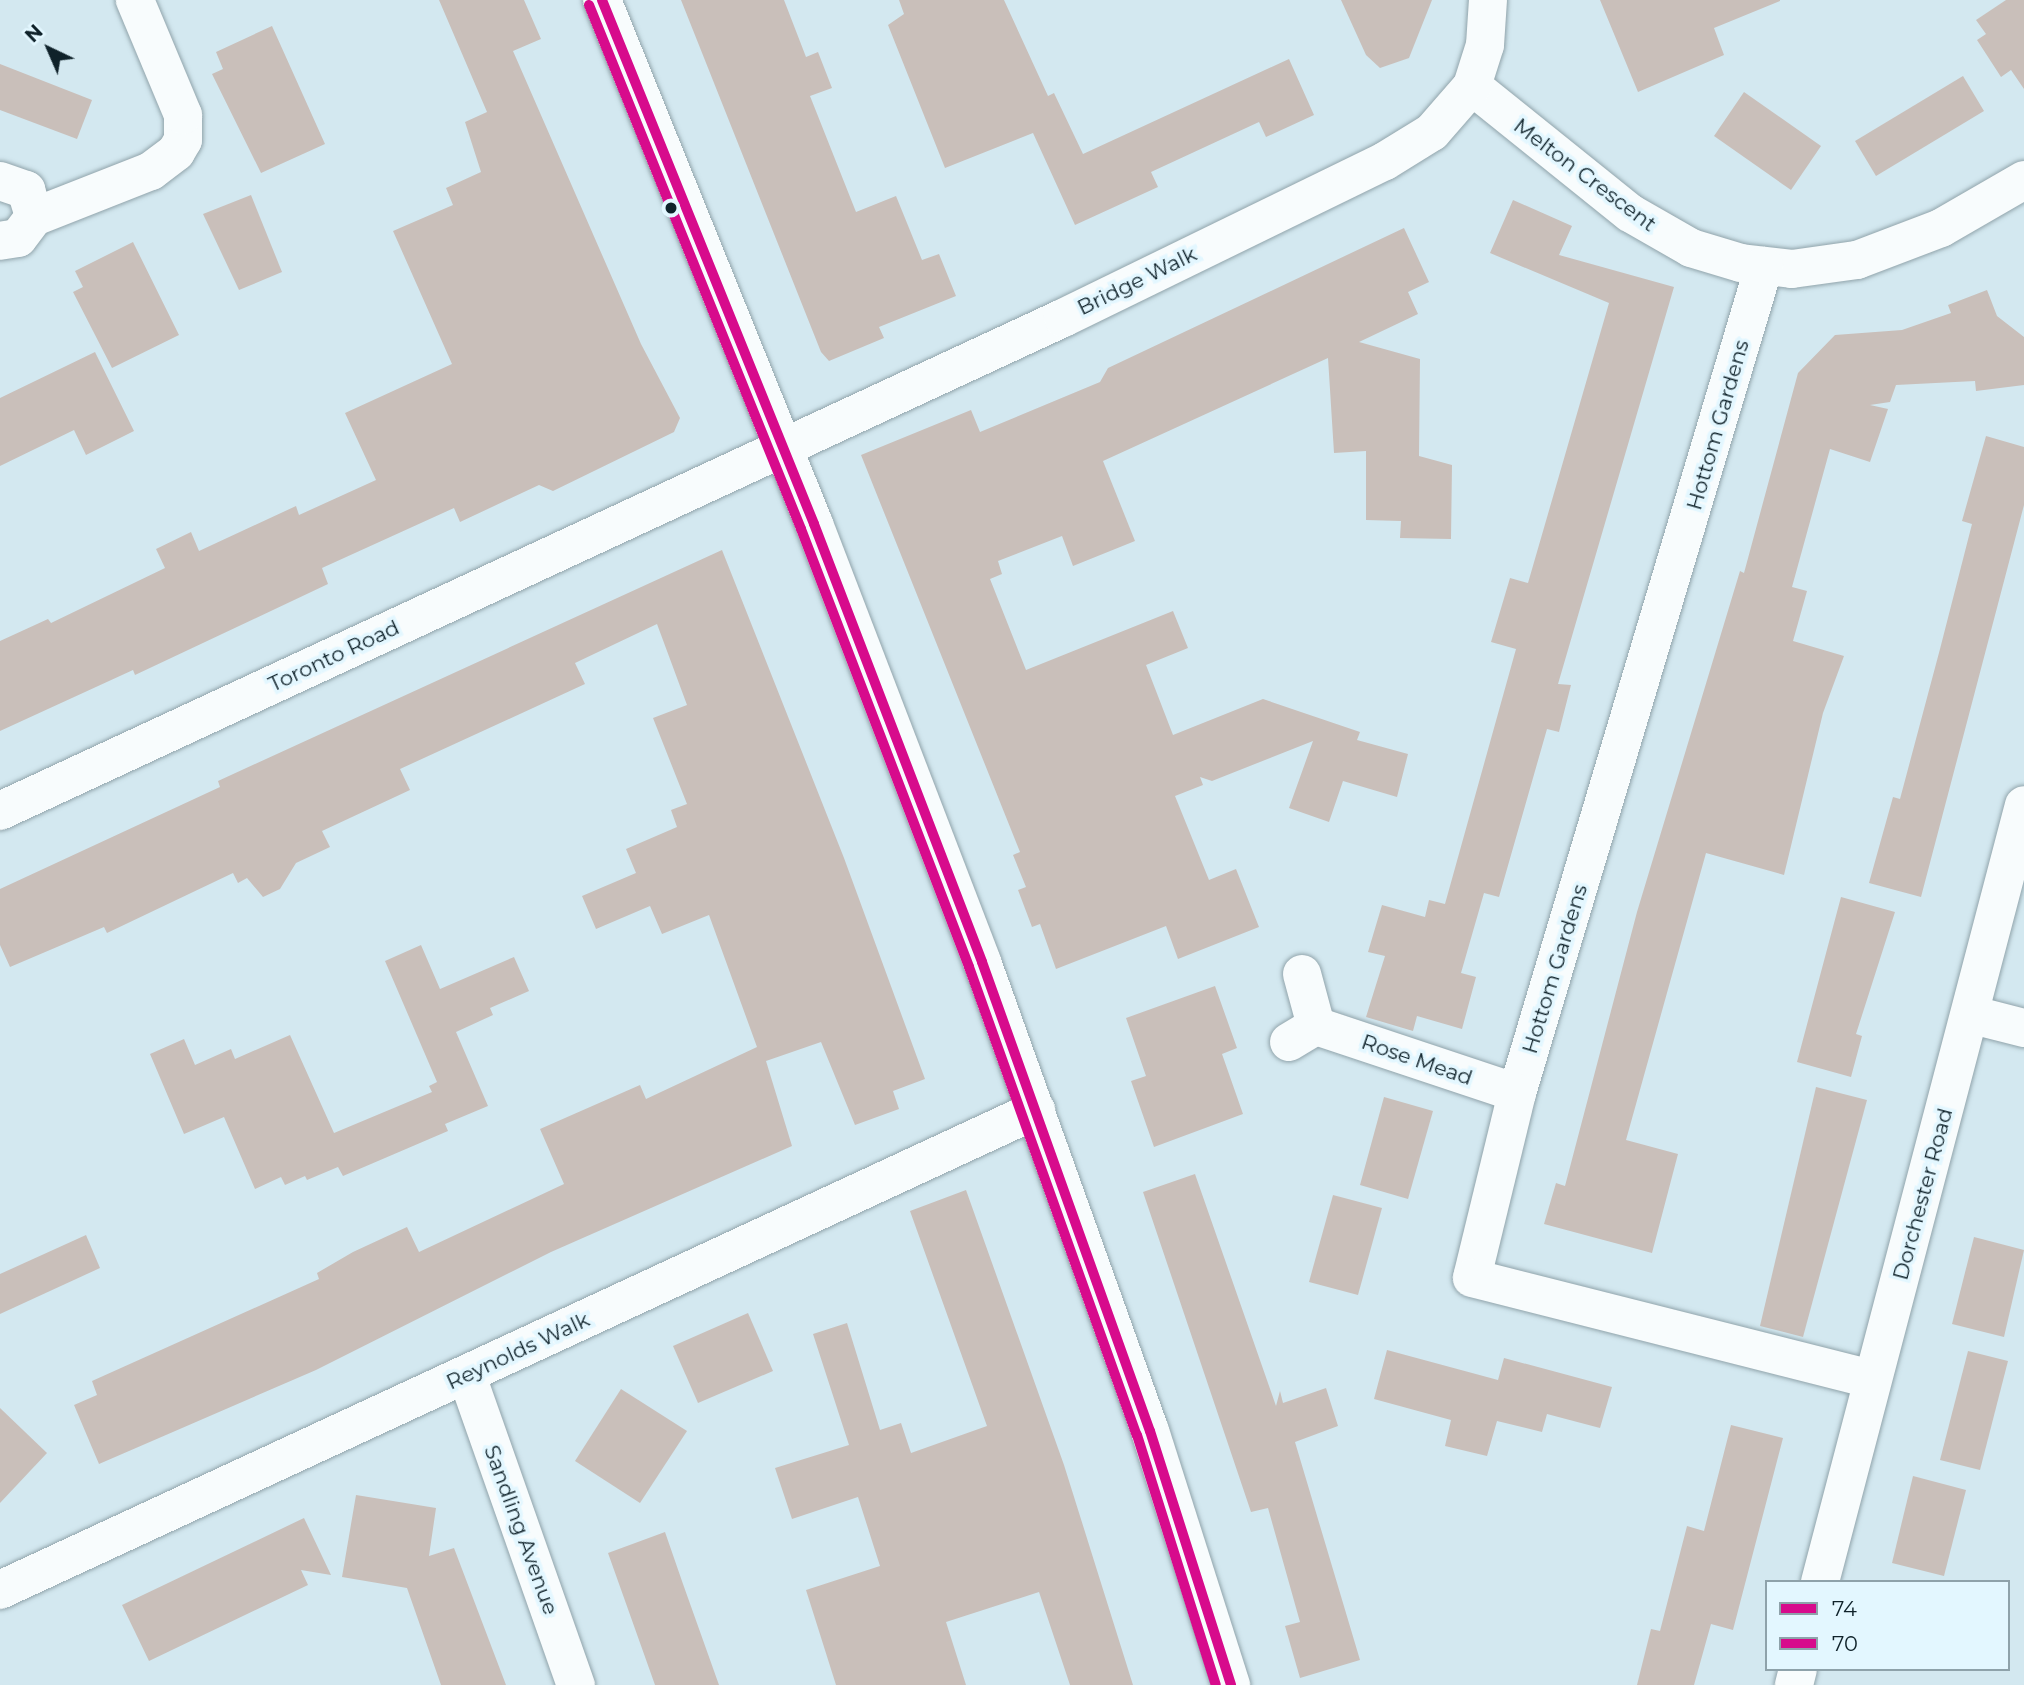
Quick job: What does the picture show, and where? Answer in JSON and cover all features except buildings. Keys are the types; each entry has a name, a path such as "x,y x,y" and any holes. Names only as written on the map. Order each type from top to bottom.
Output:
{"street":[{"path":"0,242 18,238 34,217 151,172 177,152 183,140 183,115 135,0"},
{"path":"603,0 782,448 1036,1110 1150,1431 1231,1685"},
{"path":"1472,86 1485,45 1488,0"},
{"name":"Bridge Walk","path":"782,448 1385,160 1432,132 1472,86"},
{"name":"Melton Crescent","path":"1472,86 1663,234 1716,258 1764,267 1821,267 1868,256 1941,228 2024,180"},
{"path":"0,181 26,190 34,217"},
{"name":"Hottom Gardens","path":"1764,267 1517,1093 1472,1278 1872,1379"},
{"name":"Toronto Road","path":"0,811 782,448"},
{"name":"Dorchester Road","path":"1821,1580 1872,1379 1973,1015 2024,806"},
{"name":"Rose Mead","path":"1302,974 1303,1034 1517,1093"},
{"path":"1973,1015 2024,1028"},
{"name":"Reynolds Walk","path":"0,1590 467,1376 1036,1110"},
{"name":"Sandling Avenue","path":"467,1376 576,1685"}],"transit line":[{"name":"74","path":"602,0 814,524 982,962 1150,1431 1231,1685"},
{"name":"70","path":"589,5 801,529 969,967 1137,1435 1216,1685"}]}
